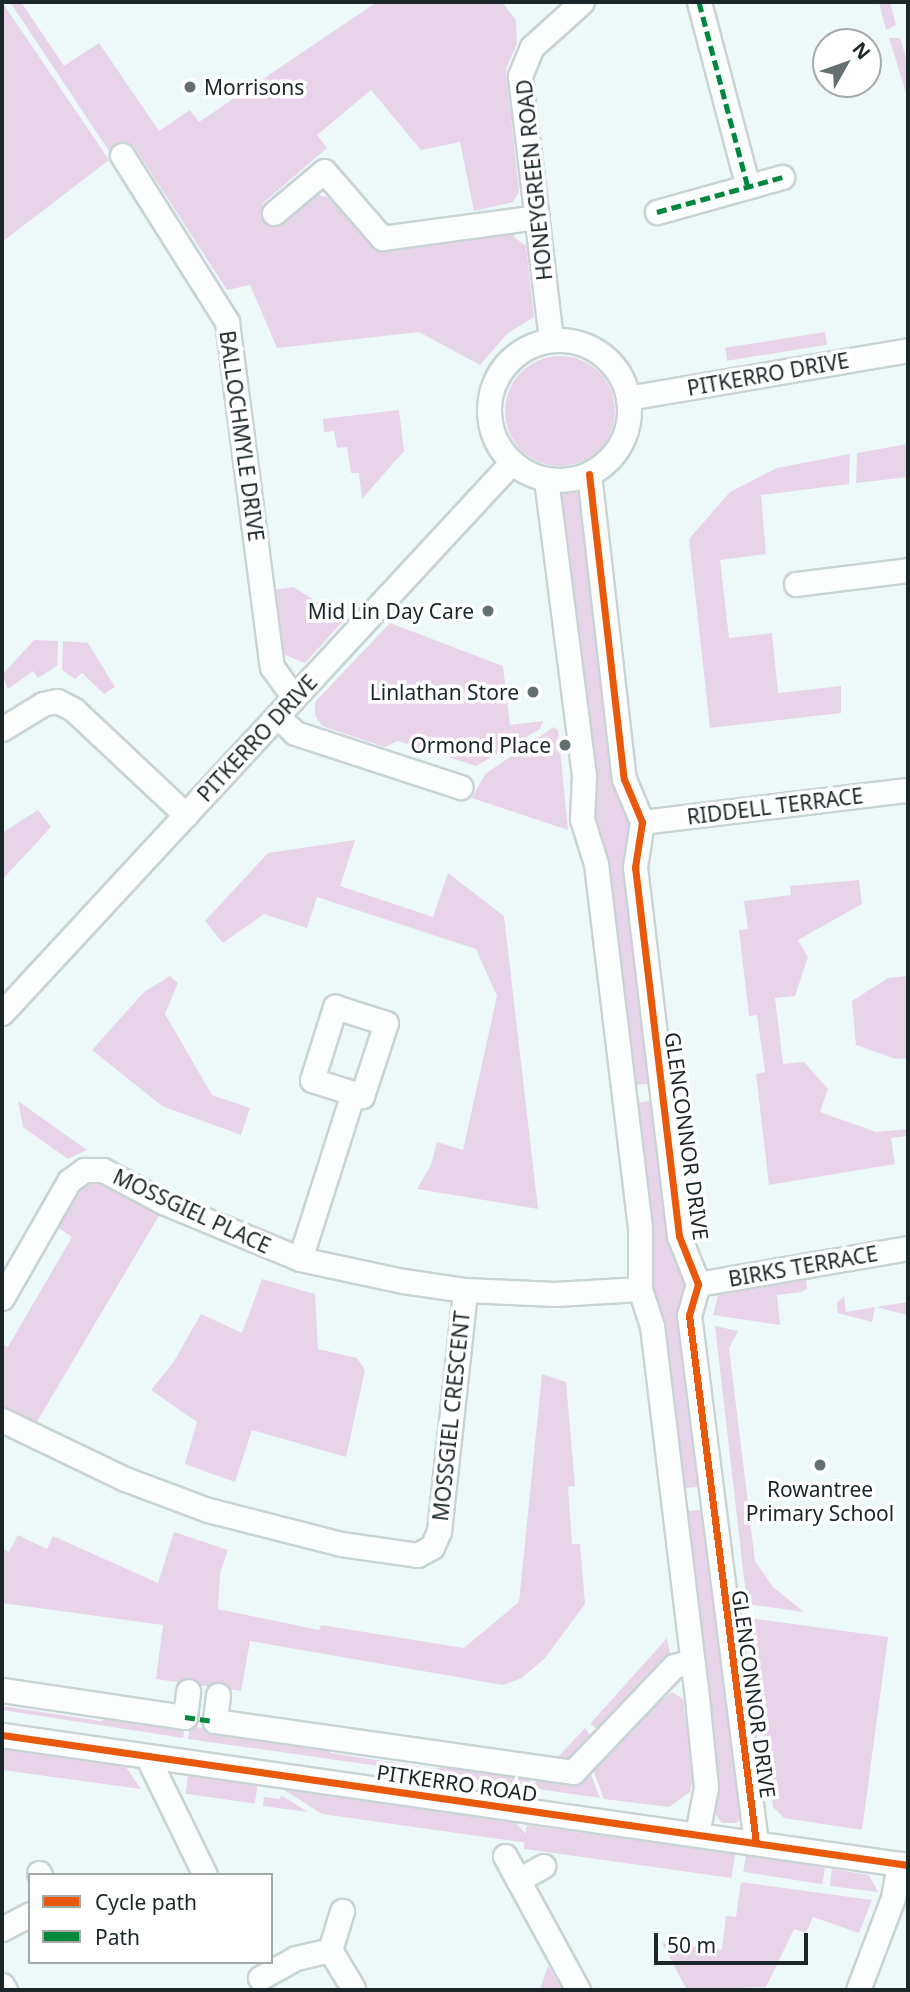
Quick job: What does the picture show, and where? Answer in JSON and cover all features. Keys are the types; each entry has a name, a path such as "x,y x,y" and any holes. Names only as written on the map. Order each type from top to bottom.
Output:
{"street":[{"name":"HONEYGREEN ROAD","path":"551,340 520,76 532,47 582,2"},
{"path":"699,2 748,187"},
{"name":"BALLOCHMYLE DRIVE","path":"122,155 227,322 272,667 294,697"},
{"path":"274,214 324,171 382,237 537,217"},
{"path":"657,212 782,177"},
{"path":"551,340 578,342 601,354 619,373 628,398 628,421 621,443 608,461 589,474 546,479 512,462 496,441 489,415 492,388 515,356 551,340"},
{"name":"PITKERRO DRIVE","path":"628,398 908,350"},
{"name":"PITKERRO DRIVE","path":"2,1013 512,462"},
{"path":"589,474 624,779 642,822"},
{"path":"546,479 586,793 582,819 596,864 642,1245 640,1289 652,1326 692,1661 706,1787 697,1835"},
{"path":"796,584 908,570"},
{"path":"2,729 43,704 57,701 73,709 186,815"},
{"path":"276,716 295,733 460,787"},
{"name":"RIDDELL TERRACE","path":"642,822 908,790"},
{"name":"GLENCONNOR DRIVE","path":"642,822 635,867 679,1236 698,1284 689,1315 756,1843"},
{"name":"GLENCONNOR DRIVE","path":"623,1096 662,1091"},
{"name":"MOSSGIEL PLACE","path":"300,1259 353,1093"},
{"name":"MOSSGIEL PLACE","path":"2,1298 69,1181 84,1170 103,1170 165,1203 300,1259 465,1290 555,1294 640,1289"},
{"name":"BIRKS TERRACE","path":"698,1284 908,1248"},
{"name":"MOSSGIEL CRESCENT","path":"2,1420 125,1479 208,1510 341,1544 416,1555 432,1546 439,1531 465,1290"},
{"name":"PITKERRO ROAD","path":"218,1695 215,1721 573,1772 674,1666 692,1661"},
{"path":"2,1690 185,1717 188,1691"},
{"name":"PITKERRO ROAD","path":"2,1735 904,1865"},
{"path":"147,1756 204,1873"},
{"path":"505,1856 578,1990"},
{"path":"858,1990 904,1865"},
{"path":"518,1880 543,1866"},
{"path":"342,1912 330,1950 353,1988"},
{"path":"2,1929 28,1915"},
{"path":"259,1977 296,1958 330,1950"},
{"path":"2,1985 5,1990"}],"shaded area":[{"path":"2,2 109,160 2,242"},
{"path":"10,2 21,2 64,66 99,43 159,131 190,110 199,122 377,2 502,2 516,20 517,43 506,69 519,192 513,202 474,211 460,142 421,150 371,90 317,135 327,148 262,204 281,226 318,195 331,198 375,247 514,230 514,237 526,246 534,317 507,334 480,365 419,332 277,348 250,285 227,290 133,145 113,157"},
{"path":"879,2 890,2 896,25 886,30"},
{"path":"889,38 900,38 908,64 908,99"},
{"path":"825,332 827,345 727,361 725,348"},
{"path":"560,356 581,360 599,372 611,390 615,411 611,432 599,450 581,462 560,466 539,462 521,450 509,432 505,411 509,390 521,372 539,360"},
{"path":"399,410 404,451 362,499 359,473 351,473 347,447 337,448 334,431 324,432 323,419"},
{"path":"908,444 908,477 856,483 857,453"},
{"path":"850,454 849,484 761,495 766,554 720,560 729,638 772,633 778,693 841,686 841,713 710,728 689,539 730,492 777,468"},
{"path":"584,492 630,803 654,1075 647,1084 635,1085 626,1077 592,841 556,495"},
{"path":"293,587 345,619 305,663 283,654 274,590"},
{"path":"390,623 503,666 510,725 543,721 540,729 476,766 398,741 385,747 322,726 315,715 315,702"},
{"path":"34,640 58,641 57,666 38,678 33,671 8,689 2,675"},
{"path":"63,641 88,643 115,687 104,694 82,673 75,679 62,670"},
{"path":"554,727 558,730 568,830 472,798 485,774"},
{"path":"38,810 51,827 2,880 2,833"},
{"path":"355,840 340,886 433,917 448,873 504,916 538,1209 417,1189 431,1165 437,1142 463,1150 497,996 476,949 317,897 307,928 264,914 223,943 205,921 268,853"},
{"path":"859,880 862,904 798,940 808,957 795,996 775,998 783,1064 804,1062 828,1089 820,1112 876,1132 908,1129 908,1136 891,1138 895,1164 769,1185 756,1074 765,1072 757,1015 749,1016 739,930 748,929 744,901 791,895 790,886"},
{"path":"170,976 178,983 165,1014 212,1095 250,1108 241,1135 162,1106 92,1050 144,992"},
{"path":"908,976 908,1058 896,1059 856,1045 852,1001 888,978"},
{"path":"18,1101 87,1150 68,1159 23,1127"},
{"path":"649,1101 658,1108 690,1273 703,1478 697,1487 685,1488 676,1479 647,1297 631,1111 637,1103"},
{"path":"99,1180 160,1214 35,1425 2,1406 2,1344 8,1347 72,1237 57,1227 80,1187"},
{"path":"262,1279 315,1294 318,1349 357,1358 365,1370 346,1457 252,1430 235,1482 185,1464 197,1422 151,1390 173,1363 201,1314 242,1333"},
{"path":"806,1280 807,1289 777,1295 780,1325 713,1315 718,1295"},
{"path":"844,1296 846,1312 875,1307 872,1322 838,1313 837,1303"},
{"path":"908,1302 908,1315 876,1307"},
{"path":"715,1326 738,1331 729,1348 755,1561 773,1587 804,1612 747,1604"},
{"path":"542,1374 566,1382 575,1486 568,1487 572,1544 580,1544 585,1604 545,1658 522,1678 503,1685 250,1641 241,1691 156,1679 163,1625 2,1603 2,1548 9,1552 18,1535 47,1549 53,1536 158,1583 174,1532 228,1550 220,1573 218,1609 319,1630 321,1625 464,1648 519,1602"},
{"path":"700,1510 708,1516 743,1814 737,1823 722,1823 716,1815 681,1520 687,1511"},
{"path":"749,1618 888,1637 862,1830 784,1818 773,1807"},
{"path":"667,1638 671,1658 602,1732 590,1724"},
{"path":"672,1692 683,1699 693,1777 690,1792 669,1807 604,1799 592,1767 657,1698 662,1700"},
{"path":"2,1706 101,1721 119,1714 185,1725 183,1738 2,1710"},
{"path":"190,1726 318,1744 331,1753 435,1769 453,1763 535,1775 526,1787 188,1739"},
{"path":"585,1728 595,1741 576,1762 558,1757"},
{"path":"2,1749 126,1767 141,1789 2,1770"},
{"path":"589,1769 600,1798 531,1788 540,1776"},
{"path":"188,1776 257,1786 255,1804 185,1794"},
{"path":"284,1790 515,1822 535,1844 322,1814"},
{"path":"281,1795 308,1812 263,1806 264,1797 280,1799"},
{"path":"527,1825 735,1854 732,1878 524,1849"},
{"path":"746,1855 825,1868 822,1884 743,1872"},
{"path":"832,1869 869,1875 878,1892 830,1886"},
{"path":"741,1882 872,1900 859,1933 813,1917 806,1933 794,1929 766,1987 687,1990 662,1943 722,1950 726,1916 736,1917"},
{"path":"548,1965 562,1990 540,1990"}],"marked path":[{"path":"699,2 748,187"},
{"path":"657,212 782,177"},
{"path":"185,1717 215,1721"}],"cycle path":[{"path":"589,474 624,779 642,822 635,867 679,1236 698,1284 689,1315 756,1843"},
{"path":"2,1735 908,1865"}],"place":[{"name":"Morrisons","path":"190,87"},
{"name":"Mid Lin Day Care","path":"488,611"},
{"name":"Linlathan Store","path":"533,692"},
{"name":"Ormond Place","path":"565,745"},
{"name":"Rowantree Primary School","path":"820,1465"}]}
